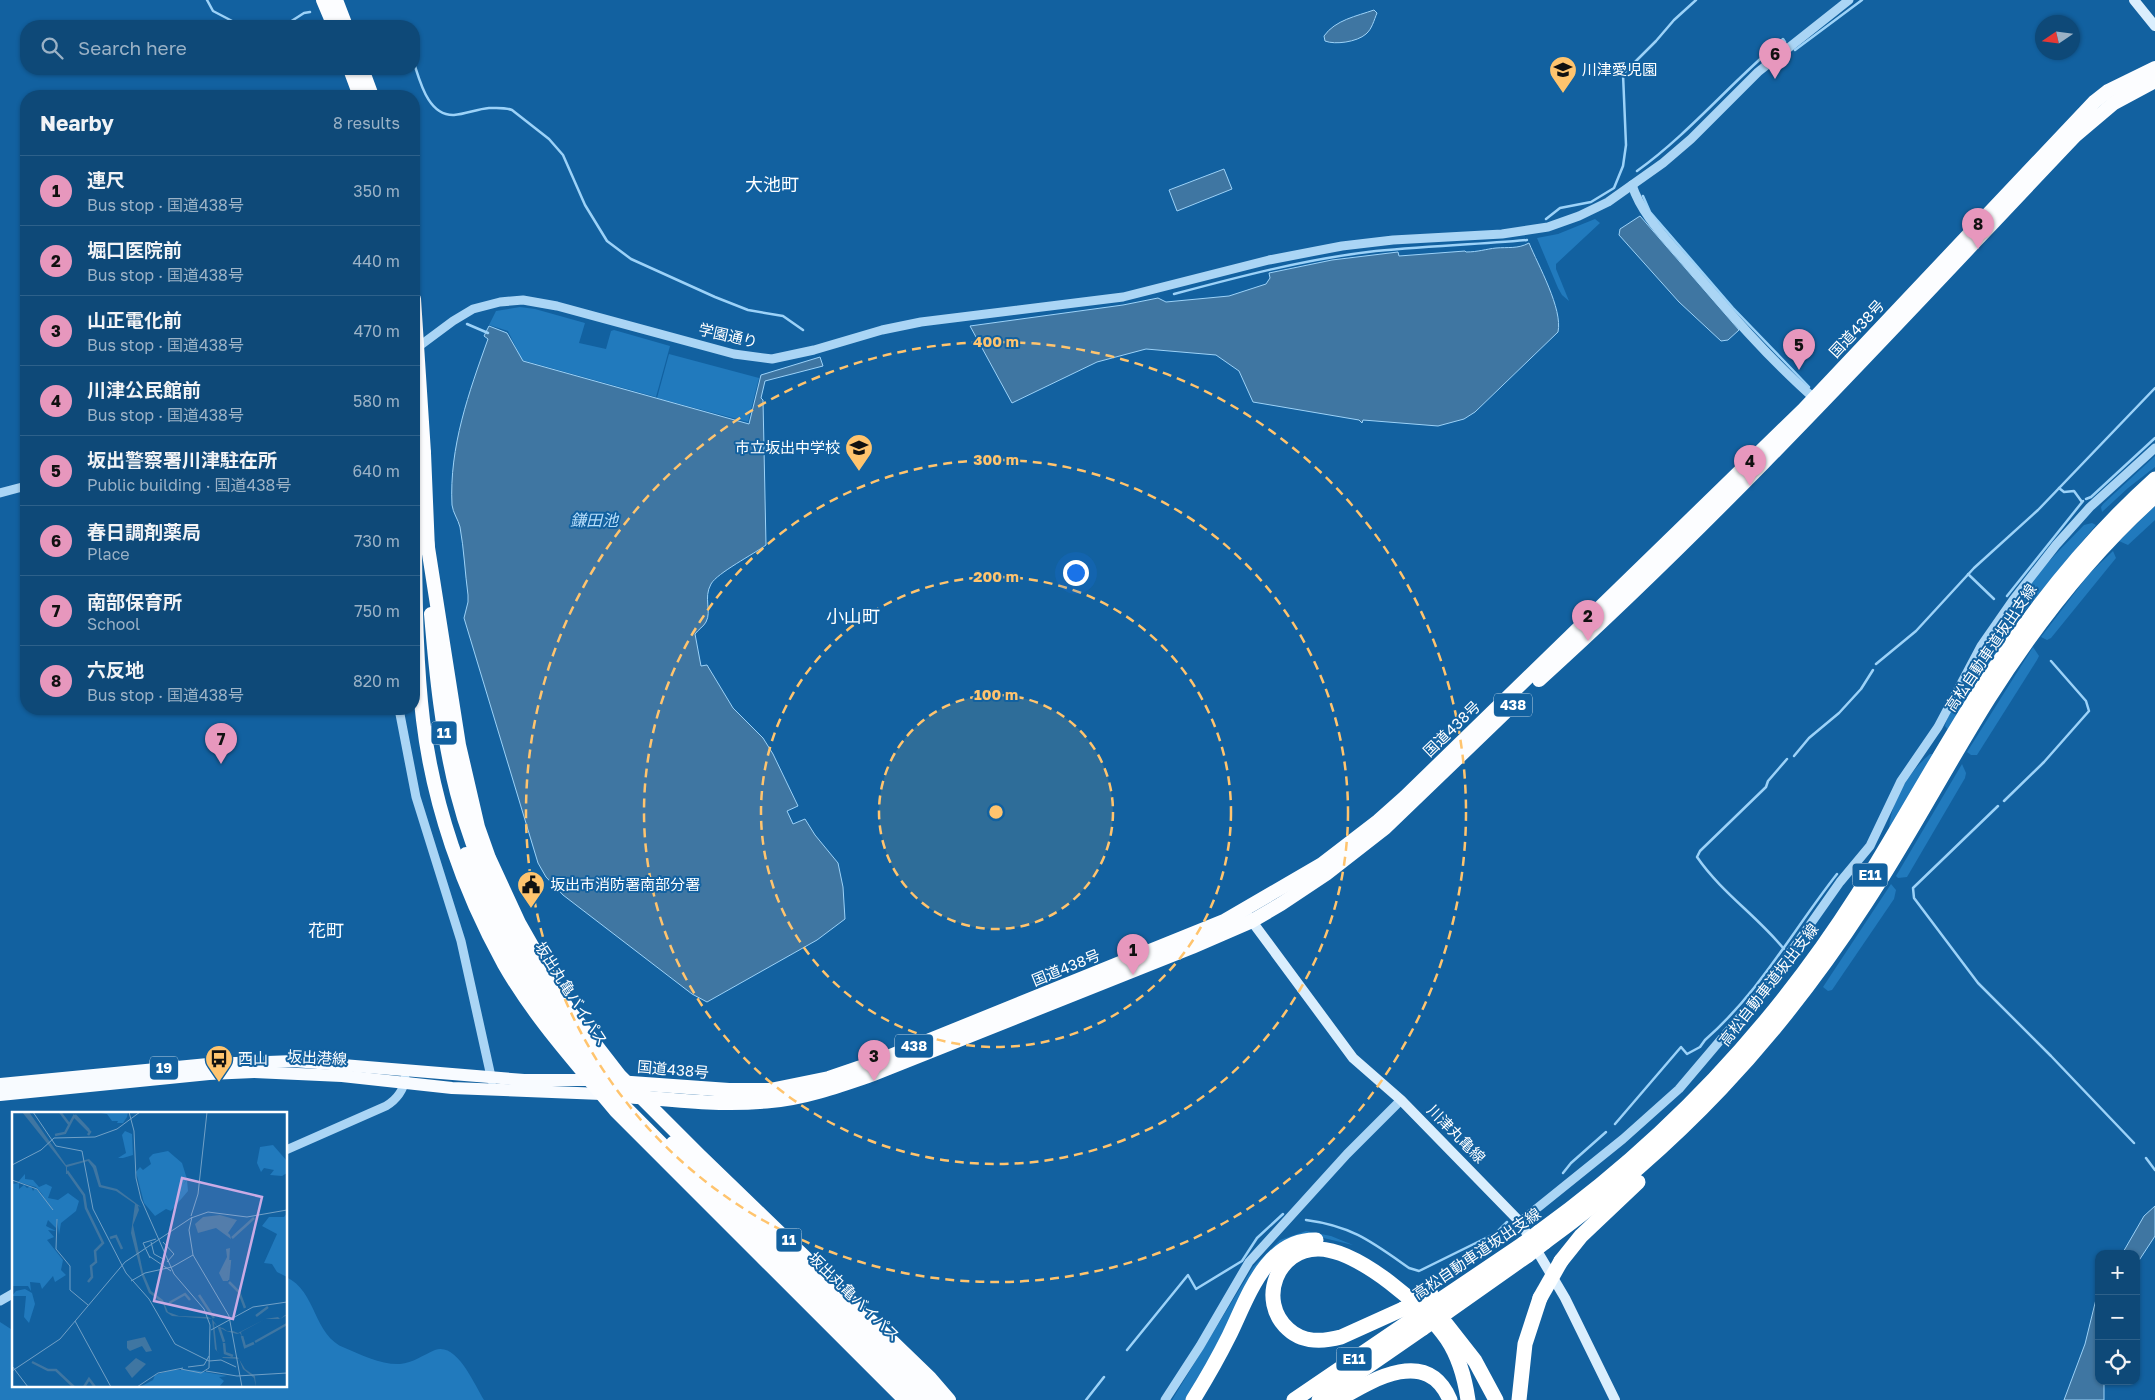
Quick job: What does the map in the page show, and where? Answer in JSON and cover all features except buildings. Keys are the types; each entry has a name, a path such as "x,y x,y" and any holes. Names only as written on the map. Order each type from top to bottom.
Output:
{"highway":[{"path":"323,0 331,20"},
{"path":"336,0 344,20"},
{"name":"国道438号","path":"1818,402 2094,102 2108,91 2155,68"},
{"path":"354,75 363,90"},
{"path":"363,75 365,90"},
{"name":"国道438号","path":"602,1094 748,1103 771,1101 842,1085 1192,947 1248,916 1322,864 1378,821 1818,402 2075,136 2114,103 2155,81"},
{"name":"坂出丸亀バイパス","path":"420,391 431,612 440,705 457,795 486,878 542,996"},
{"name":"高松自動車道坂出支線","path":"1294,1400 1413,1319 1525,1250 1656,1139 1714,1081 1795,985 1857,895 1979,693 2032,615 2094,538 2155,479"},
{"name":"高松自動車道坂出支線","path":"1542,1237 1597,1204 1634,1173 1723,1088 1770,1036 1836,948 1913,827 1989,698 2040,623 2102,547 2155,496"},
{"path":"427,541 463,770 478,827 489,858 522,930 568,1009 627,1082"},
{"name":"坂出丸亀バイパス","path":"420,597 429,706 447,796 461,841 494,922 542,996 624,1094 738,1215 921,1400"},
{"name":"11","path":"420,682 423,720 436,791 449,833 488,932 505,965 533,1007 568,1053"},
{"name":"国道438号","path":"589,1080 747,1091 786,1088 829,1078 849,1072 1224,921 1248,916"},
{"path":"568,1053 589,1080"},
{"name":"11","path":"589,1080 616,1112 905,1400"},
{"name":"11","path":"627,1082 930,1378 949,1400"},
{"path":"1519,1400 1525,1344 1540,1298 1561,1261 1581,1236 1661,1159 1723,1088"},
{"path":"665,1120 665,1111 671,1103 685,1100"},
{"name":"坂出丸亀バイパス","path":"738,1215 936,1400"},
{"path":"1193,1400 1227,1341 1256,1281 1267,1265 1288,1247 1313,1240 1331,1242 1351,1250 1393,1276 1419,1297 1446,1324 1466,1349 1484,1375 1496,1400"},
{"path":"1413,1319 1331,1340 1311,1340 1294,1334 1282,1323 1272,1300 1273,1283 1287,1262 1294,1256 1310,1250 1336,1252 1360,1263 1403,1293 1446,1338 1461,1369 1468,1400"},
{"name":"高松自動車道坂出支線","path":"1438,1303 1497,1262 1525,1250"},
{"name":"高松自動車道坂出支線","path":"1319,1400 1413,1319"},
{"path":"1338,1400 1379,1377 1404,1371 1421,1373 1437,1381 1443,1387 1450,1400"}],"main road":[{"path":"2134,0 2155,26"},
{"name":"川津丸亀線","path":"1248,916 1353,1058 1401,1100 1520,1222 1565,1298 1615,1400"},
{"path":"562,1080 571,1070 568,1053"},
{"name":"坂出港線","path":"0,1084 176,1067 294,1061 406,1070 602,1094"},
{"name":"坂出港線","path":"0,1095 209,1074 254,1072 342,1076 405,1083 589,1080"}],"street":[{"name":"学園通り","path":"420,346 466,313 484,305 516,300 557,306 734,354 772,358 803,353 882,330 921,322 1110,299 1268,260 1342,246 1393,240 1502,234 1548,227 1593,210 1632,185 1691,138 1758,72 1848,0"},
{"path":"1632,185 1646,215 1696,274 1745,330 1818,402"},
{"path":"1520,1222 1623,1138 1679,1089 1756,997 1840,882 1870,846 1901,781 1938,727 1978,652 2013,600 2056,545 2090,507 2155,448"},
{"path":"0,493 20,488"},
{"path":"400,715 416,796 461,941 492,1082"},
{"path":"288,1149 386,1106 395,1100 405,1083 406,1070"},
{"path":"1165,1400 1249,1262 1347,1154 1401,1100"},
{"path":"0,1301 12,1295"}],"shaded area":[{"path":"1595,219 1600,223 1556,264 1556,269 1569,301 1558,288 1537,238 1558,234"},
{"path":"520,307 535,309 585,323 579,343 606,349 611,331 614,330 670,346 656,397 522,360 508,331 489,325 496,311"},
{"path":"669,354 759,378 748,422 657,398"},
{"path":"2155,456 2155,467 2102,512 2101,507 2103,504"},
{"path":"2155,506 2155,520 2128,545 2119,541"},
{"path":"2092,523 2096,525 2023,613 2019,603 2030,584 2048,562 2084,525"},
{"path":"2113,551 2116,558 2051,638 2047,640 2041,637 2089,574"},
{"path":"2009,625 2013,628 1948,730 1945,726 1946,722 1973,668 1991,640 2000,630"},
{"path":"2033,647 2039,656 2037,660 1977,755 1971,755 1967,752"},
{"path":"1930,754 1933,754 1889,831 1893,809 1902,789 1914,770"},
{"path":"1962,764 1966,773 1965,778 1907,877 1898,878 1896,876"},
{"path":"1891,884 1896,890 1894,899 1832,990 1828,991 1823,987"},
{"path":"1306,1231 1331,1236 1353,1245 1315,1236 1282,1247 1187,1400 1172,1400 1253,1267 1280,1240"},
{"path":"288,1278 304,1292 320,1324 335,1342 365,1356 393,1364 418,1359 435,1350 443,1349 451,1352 464,1366 484,1400 0,1400 0,1322 12,1330 12,1388 288,1388"}],"water":[{"path":"1374,10 1377,13 1373,24 1362,37 1346,42 1334,43 1325,41 1324,36 1340,22"},
{"path":"1224,169 1232,189 1177,211 1169,190"},
{"path":"1640,216 1739,330 1728,340 1721,341 1679,302 1619,235 1620,229"},
{"path":"1529,243 1557,311 1558,332 1475,412 1464,419 1438,426 1363,420 1362,423 1359,420 1253,402 1239,371 1216,355 1146,349 1097,362 1012,403 970,326 1123,305 1158,298 1166,302 1229,296 1266,284 1270,278 1269,273 1332,260 1398,252 1399,256 1470,252 1517,247"},
{"name":"鎌田池","path":"489,326 507,333 523,361 749,424 761,375 820,357 823,366 765,381 761,398 763,400 766,545 728,569 711,584 708,594 708,618 695,634 701,666 707,665 733,708 763,738 773,754 798,806 787,811 793,824 805,819 815,835 838,863 843,887 845,919 817,940 707,1002 692,994 563,895 546,877 538,863 464,618 468,595 460,527 452,505 452,483 457,441 467,400 488,339 484,336"},
{"path":"2155,1206 2155,1236 2140,1259 2140,1250 2124,1250 2144,1216"},
{"path":"2095,1303 2095,1385 2104,1385 2104,1400 2064,1400 2085,1344"}],"waterway":[{"path":"207,0 213,11 230,20"},
{"path":"1546,219 1560,208 1591,202 1614,188 1623,166 1626,145 1623,74 1674,20 1696,0"},
{"path":"1795,50 1862,0"},
{"path":"293,20 304,13 310,12"},
{"path":"1637,171 1675,140 1764,55 1783,39 1785,42"},
{"path":"418,75 426,96 438,110 445,114 463,114 489,108 509,109 549,139 563,155 585,205 607,241 631,259 748,310 783,316 803,330"},
{"path":"1643,196 1650,212 1733,308 1809,387"},
{"path":"1174,294 1222,281 1343,255 1408,248 1527,240"},
{"path":"467,324 488,333"},
{"path":"1876,664 1916,631 1974,568 2038,510 2155,388"},
{"path":"2086,499 2091,497 2155,438"},
{"path":"2059,488 2064,492 2074,491 2082,502"},
{"path":"2007,596 2083,501"},
{"path":"1968,574 1994,599"},
{"path":"2004,801 2044,762 2089,711 2086,701 2051,661"},
{"path":"1794,756 1809,738 1839,713 1861,689 1873,670"},
{"path":"1784,949 1717,882 1697,857 1700,851 1766,787 1768,781 1787,759"},
{"path":"1998,806 1913,888 1914,898 1978,983 2134,1143"},
{"path":"1615,1124 1681,1047 1687,1054 1700,1047 1742,1002 1759,982 1837,874"},
{"path":"1563,1173 1571,1163 1606,1132"},
{"path":"2146,1158 2155,1170"},
{"path":"1127,1350 1188,1275 1196,1289 1242,1261 1257,1238 1283,1214"},
{"path":"1306,1220 1336,1226 1361,1236 1409,1268 1419,1271 1496,1233 1507,1222"},
{"path":"1086,1400 1104,1377"}],"place":[{"name":"春日調剤薬局","path":"1775,79"},
{"name":"川津愛児園","path":"1563,94"},
{"name":"六反地","path":"1978,249"},
{"name":"坂出警察署川津駐在所","path":"1799,370"},
{"name":"市立坂出中学校","path":"859,472"},
{"name":"川津公民館前","path":"1750,486"},
{"name":"堀口医院前","path":"1588,641"},
{"name":"南部保育所","path":"221,764"},
{"name":"坂出市消防署南部分署","path":"531,909"},
{"name":"連尺","path":"1133,975"},
{"name":"山正電化前","path":"874,1081"},
{"name":"西山","path":"219,1083"}],"district":[{"name":"大池町","path":"772,185"},
{"name":"小山町","path":"853,617"},
{"name":"花町","path":"326,931"}]}
